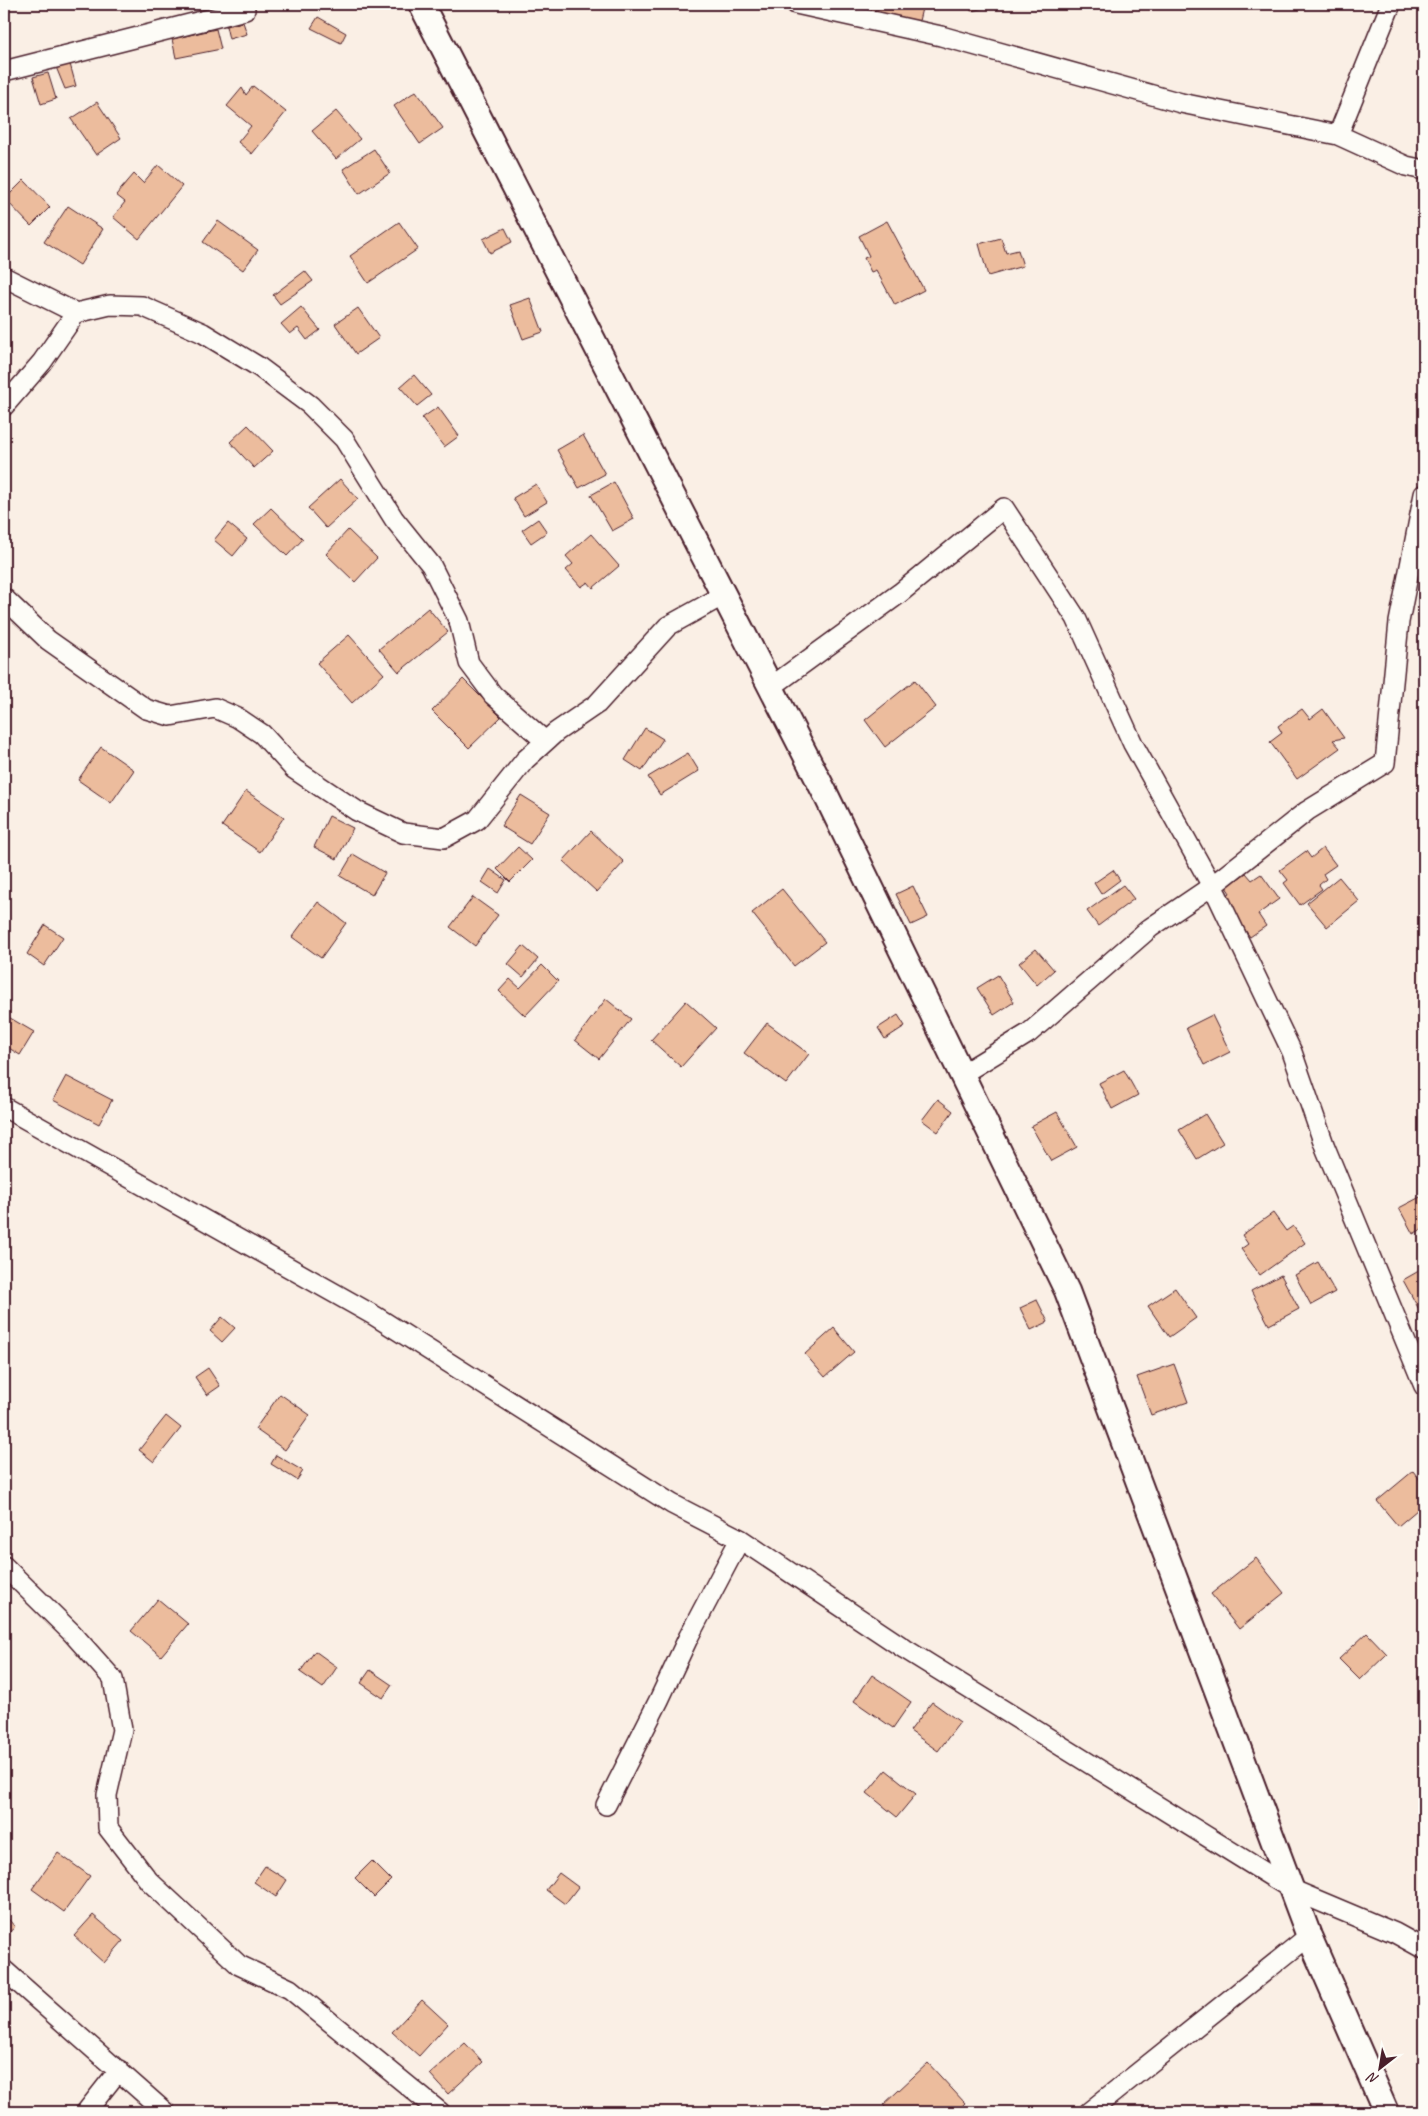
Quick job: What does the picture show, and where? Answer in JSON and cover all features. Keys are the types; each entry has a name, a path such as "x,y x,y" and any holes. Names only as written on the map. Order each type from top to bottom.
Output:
{"main road":[{"path":"421,4 771,687 1067,1291 1309,1936 1386,2112"}],"street":[{"path":"796,4 942,36 1181,103 1338,135 1406,166 1424,170"},
{"path":"1338,135 1391,4"},
{"path":"4,71 245,10"},
{"path":"4,277 76,313 110,305 142,306 203,333 259,367 310,405 344,438 394,519 431,565 459,621 470,663 493,695 545,741"},
{"path":"4,406 42,362 76,313"},
{"path":"962,1074 1029,1033 1150,928 1212,886 1307,811 1385,763 1399,622 1424,494"},
{"path":"771,687 900,593 1004,508 1076,618 1132,744 1212,886 1292,1052 1325,1147 1424,1386"},
{"path":"4,598 48,640 146,709 170,716 214,708 238,718 262,734 294,769 357,811 403,833 444,838 477,820 525,760 545,741 597,704 668,626 724,595"},
{"path":"4,1107 375,1316 672,1504 740,1539 905,1649 1293,1890 1395,1933 1424,1949"},
{"path":"606,1805 660,1700 689,1636 740,1539"},
{"path":"4,1566 72,1633 113,1679 122,1730 107,1795 108,1828 149,1881 239,1965 290,1989 440,2112"},
{"path":"1089,2112 1309,1936"},
{"path":"4,1970 165,2112"},
{"path":"86,2112 118,2070"}],"building":[{"path":"862,4 923,4 919,21 861,8"},
{"path":"969,4 1002,4 971,11"},
{"path":"1107,4 1124,4 1107,8"},
{"path":"318,17 346,33 341,43 311,28"},
{"path":"243,22 247,34 229,39 226,26"},
{"path":"216,29 221,49 176,58 172,39"},
{"path":"70,64 76,86 65,89 56,67"},
{"path":"48,73 56,99 41,104 33,77"},
{"path":"253,86 286,112 252,154 238,142 251,126 227,106 242,88 246,95"},
{"path":"416,91 443,128 420,144 394,106"},
{"path":"97,102 121,138 96,155 71,119"},
{"path":"336,111 360,139 336,159 312,131"},
{"path":"374,149 390,173 359,194 343,169"},
{"path":"158,165 182,186 139,239 113,217 125,202 116,195 134,174 143,183"},
{"path":"24,180 50,207 31,226 5,199"},
{"path":"68,206 103,229 80,265 44,242"},
{"path":"218,221 258,250 243,270 203,242"},
{"path":"887,221 924,290 895,305 876,270 871,272 864,258 869,256 859,236"},
{"path":"399,222 418,249 368,283 350,256"},
{"path":"505,228 512,242 490,253 483,239"},
{"path":"1001,238 1006,253 1018,250 1023,266 988,276 979,244"},
{"path":"305,271 313,281 280,304 273,295"},
{"path":"530,298 543,332 523,339 510,305"},
{"path":"301,307 320,330 307,340 298,328 290,334 281,324"},
{"path":"358,308 379,338 356,354 335,324"},
{"path":"414,375 431,395 417,406 400,387"},
{"path":"438,407 459,436 444,447 422,418"},
{"path":"248,425 273,451 254,468 230,442"},
{"path":"583,435 605,474 579,488 557,450"},
{"path":"340,479 358,499 326,528 308,508"},
{"path":"614,482 634,519 612,531 591,495"},
{"path":"536,484 547,502 524,516 513,498"},
{"path":"271,508 303,539 287,556 254,524"},
{"path":"538,519 547,532 531,543 522,530"},
{"path":"228,523 247,539 233,556 214,540"},
{"path":"348,530 377,558 355,582 326,554"},
{"path":"591,534 619,566 593,588 588,582 581,587 566,570 573,564 566,556"},
{"path":"428,608 448,632 399,672 379,649"},
{"path":"349,635 384,674 352,703 317,663"},
{"path":"463,679 501,717 469,748 432,711"},
{"path":"915,680 936,707 885,747 865,720"},
{"path":"1302,709 1310,719 1323,709 1344,738 1333,740 1340,748 1297,779 1270,742 1282,733 1278,726"},
{"path":"645,728 663,739 642,771 625,760"},
{"path":"101,747 134,770 111,803 78,780"},
{"path":"688,753 699,771 660,795 648,777"},
{"path":"246,791 284,817 260,852 222,826"},
{"path":"521,795 550,813 530,844 501,826"},
{"path":"329,816 353,828 337,859 314,847"},
{"path":"591,831 624,862 597,892 563,861"},
{"path":"518,847 532,860 510,882 497,869"},
{"path":"1323,848 1336,865 1323,874 1326,879 1319,885 1322,889 1300,905 1284,883 1288,880 1280,870 1306,851 1311,858"},
{"path":"353,854 385,873 372,895 340,876"},
{"path":"490,869 506,880 498,893 482,882"},
{"path":"1113,870 1120,880 1101,894 1094,883"},
{"path":"1246,873 1252,880 1261,874 1279,899 1258,914 1266,926 1250,937 1223,898 1230,893 1226,887"},
{"path":"1339,877 1359,901 1327,927 1307,903"},
{"path":"1123,885 1134,899 1098,926 1087,911"},
{"path":"913,886 928,917 911,925 896,894"},
{"path":"782,889 825,942 794,966 752,913"},
{"path":"473,897 498,915 475,946 450,927"},
{"path":"318,902 346,923 321,958 292,937"},
{"path":"45,925 63,937 44,966 27,954"},
{"path":"523,946 538,959 523,977 508,964"},
{"path":"1036,949 1054,970 1037,985 1019,963"},
{"path":"542,965 558,981 525,1016 499,991 510,979 520,988"},
{"path":"998,975 1014,1002 994,1015 977,988"},
{"path":"606,999 631,1019 599,1059 575,1040"},
{"path":"686,1001 716,1028 681,1067 651,1040"},
{"path":"5,1015 34,1032 20,1055 4,1045"},
{"path":"898,1015 905,1026 885,1039 878,1028"},
{"path":"1212,1015 1230,1052 1204,1065 1186,1028"},
{"path":"767,1023 809,1054 786,1084 744,1053"},
{"path":"1124,1070 1138,1095 1112,1109 1099,1083"},
{"path":"66,1076 112,1100 99,1124 53,1100"},
{"path":"938,1099 953,1111 938,1132 922,1120"},
{"path":"1057,1112 1077,1147 1051,1161 1031,1126"},
{"path":"1205,1114 1223,1143 1197,1159 1179,1130"},
{"path":"1424,1195 1424,1228 1413,1234 1399,1208"},
{"path":"1273,1213 1286,1231 1293,1226 1305,1243 1260,1275 1241,1249 1248,1244 1242,1235"},
{"path":"1318,1262 1335,1292 1311,1305 1295,1275"},
{"path":"1424,1268 1424,1314 1422,1315 1403,1280"},
{"path":"1281,1275 1299,1309 1269,1325 1251,1291"},
{"path":"1175,1288 1196,1318 1169,1337 1148,1306"},
{"path":"1037,1300 1048,1322 1031,1330 1020,1308"},
{"path":"222,1317 235,1328 222,1342 210,1331"},
{"path":"834,1328 854,1352 825,1377 805,1354"},
{"path":"1174,1364 1188,1402 1151,1415 1137,1377"},
{"path":"208,1368 220,1386 207,1395 195,1377"},
{"path":"280,1394 310,1415 285,1450 255,1429"},
{"path":"166,1416 181,1428 154,1462 139,1450"},
{"path":"276,1455 303,1471 297,1480 271,1464"},
{"path":"1413,1471 1424,1485 1424,1504 1398,1526 1377,1501"},
{"path":"1256,1558 1284,1593 1239,1629 1211,1594"},
{"path":"158,1599 188,1624 161,1656 131,1631"},
{"path":"1367,1633 1387,1654 1360,1680 1339,1659"},
{"path":"315,1651 337,1667 323,1688 300,1672"},
{"path":"370,1670 392,1685 383,1698 361,1683"},
{"path":"872,1675 911,1702 893,1728 854,1701"},
{"path":"932,1702 960,1722 938,1751 910,1731"},
{"path":"886,1770 916,1794 897,1817 867,1793"},
{"path":"58,1853 90,1876 64,1912 32,1889"},
{"path":"372,1861 391,1880 374,1897 355,1878"},
{"path":"265,1866 287,1880 276,1897 254,1882"},
{"path":"559,1873 578,1887 565,1904 546,1890"},
{"path":"4,1914 15,1927 4,1937"},
{"path":"93,1915 123,1941 104,1963 74,1936"},
{"path":"422,2000 448,2024 419,2056 392,2032"},
{"path":"465,2043 483,2062 448,2094 430,2074"},
{"path":"928,2063 965,2103 956,2112 890,2112 883,2105"}]}
